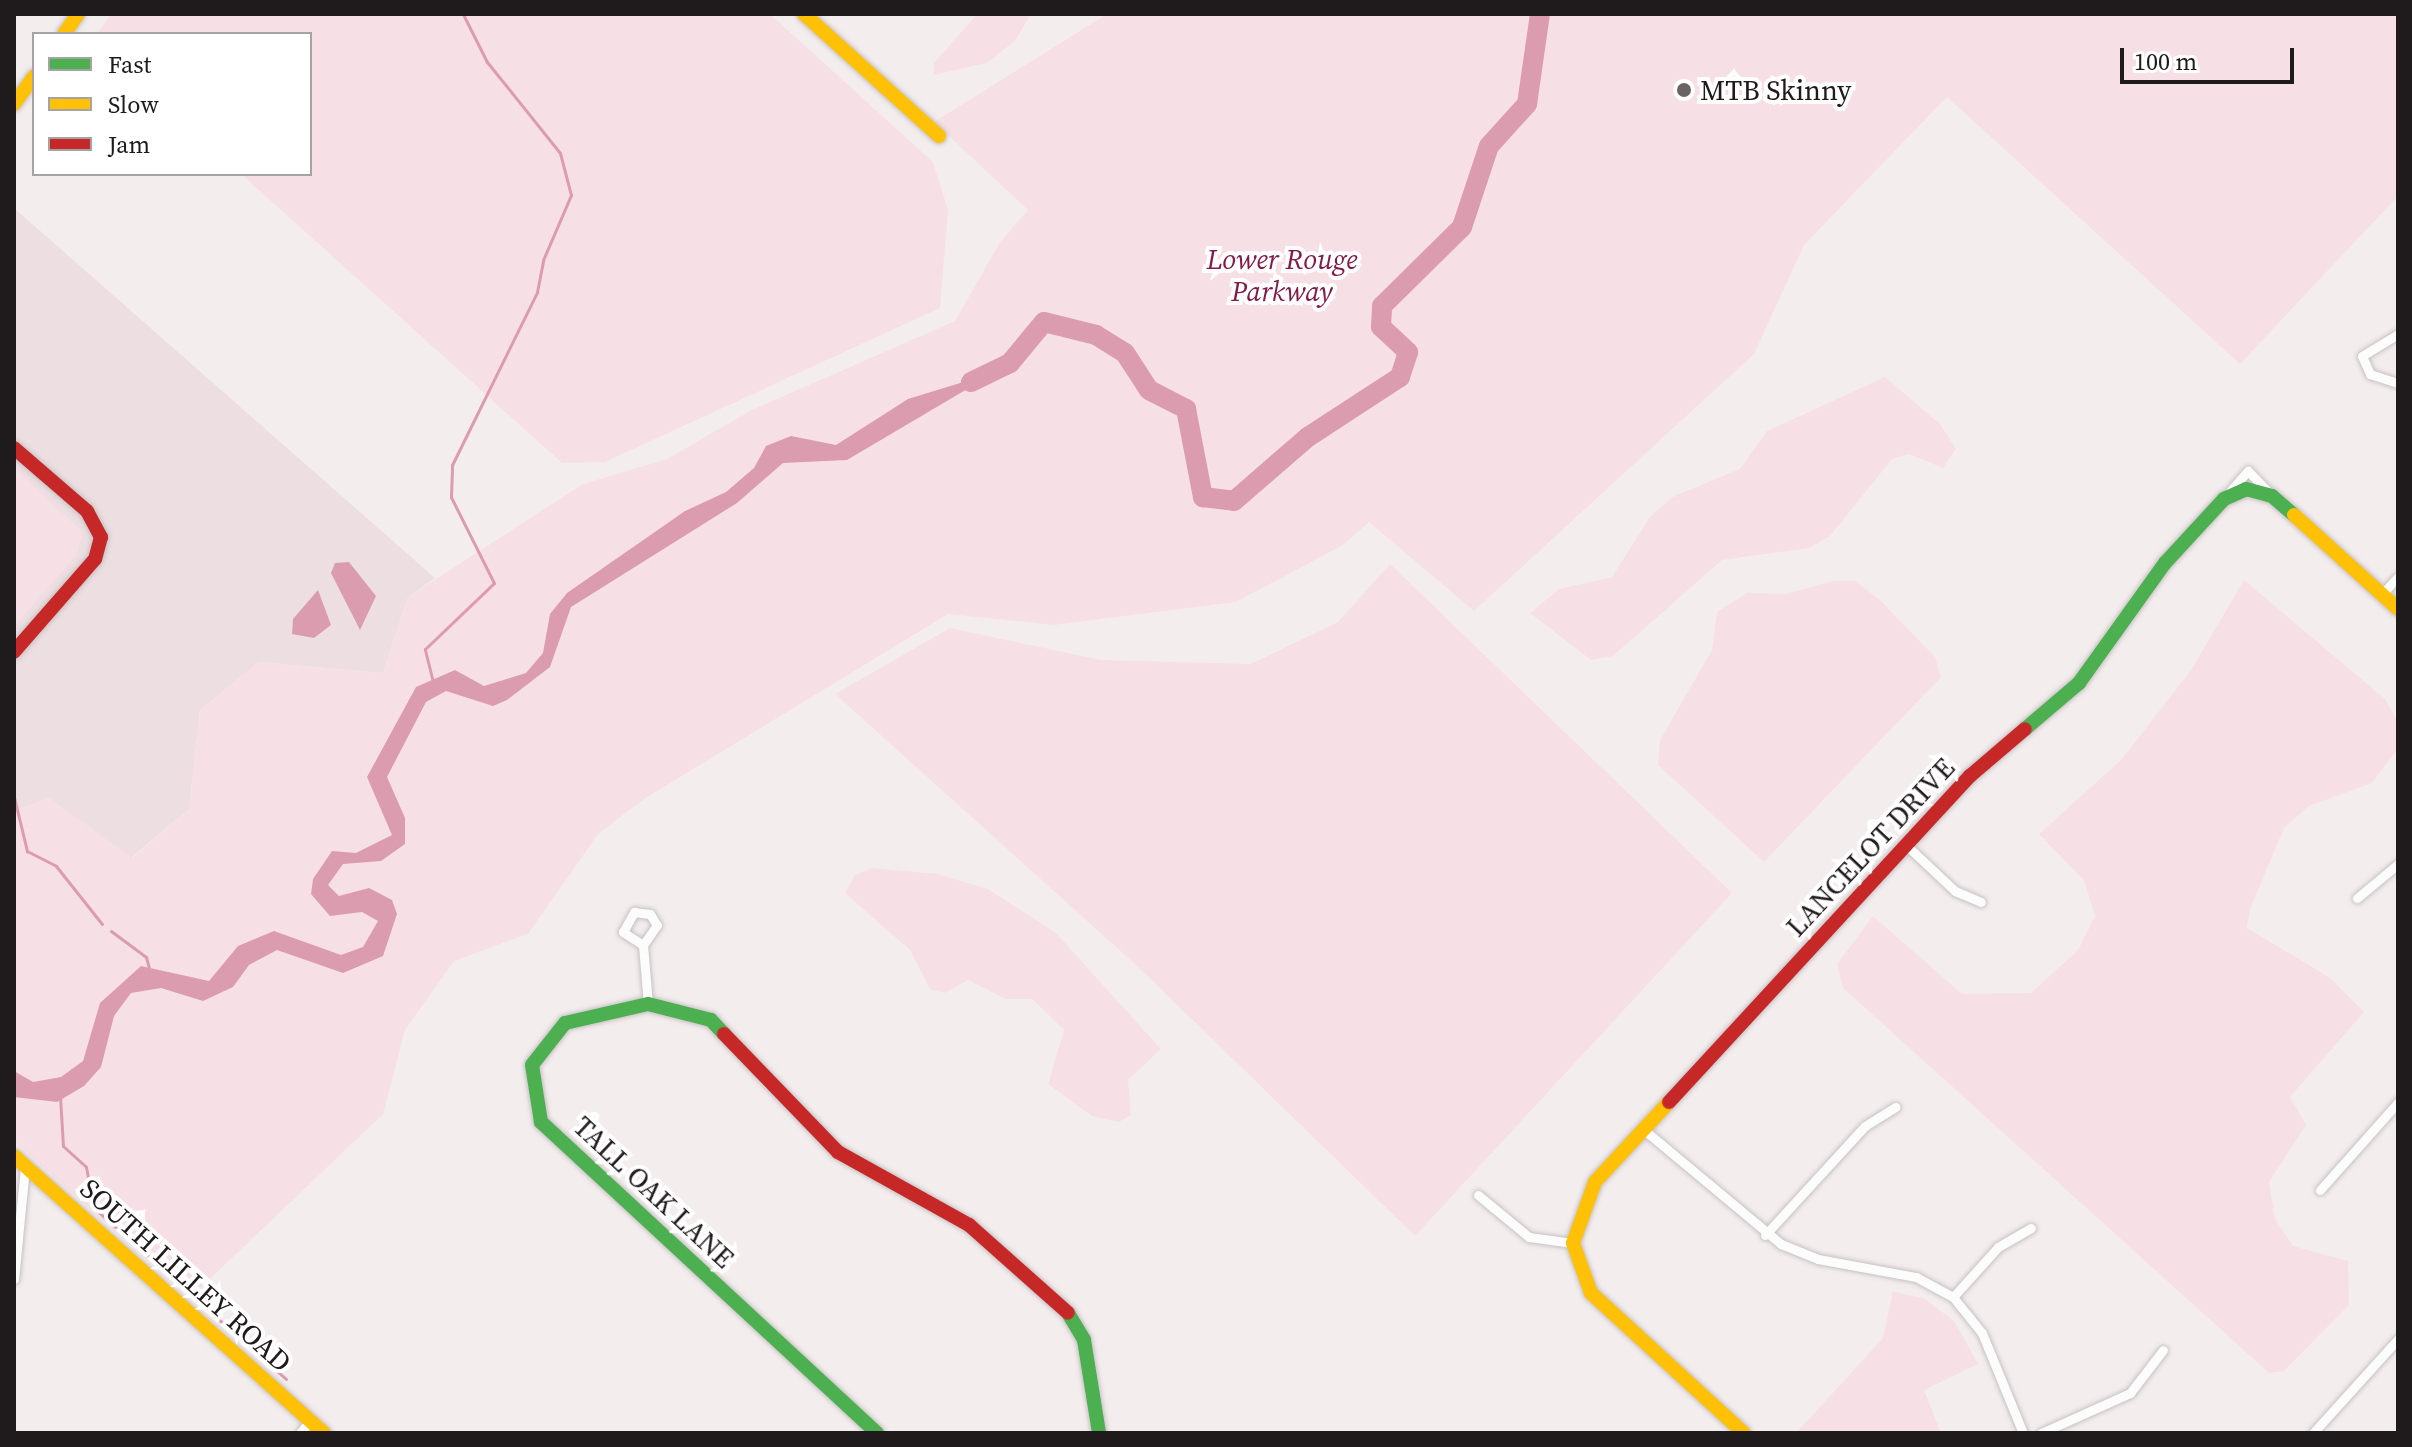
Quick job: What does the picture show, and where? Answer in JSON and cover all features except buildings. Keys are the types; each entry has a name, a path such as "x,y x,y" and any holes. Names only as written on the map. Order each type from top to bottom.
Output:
{"street":[{"path":"65,32 78,14"},
{"path":"804,14 939,136"},
{"path":"14,104 32,79"},
{"path":"2398,334 2362,356 2370,374 2398,383"},
{"path":"14,448 87,511 101,537 95,559 14,652"},
{"name":"LANCELOT DRIVE","path":"1573,1243 1587,1194 1643,1129 1970,776 2079,683 2165,563 2248,471 2272,496"},
{"name":"LANCELOT DRIVE","path":"2224,499 2250,489 2272,496"},
{"path":"2272,496 2398,609"},
{"path":"2382,594 2398,577"},
{"path":"1905,844 1955,891 1981,902"},
{"path":"2357,898 2398,864"},
{"path":"643,945 648,1004 711,1020 838,1152 969,1225 1033,1278 1084,1340 1099,1433"},
{"name":"TALL OAK LANE","path":"648,1004 592,1013 565,1023 545,1042 530,1079 541,1122 877,1433"},
{"path":"2320,1190 2398,1102"},
{"path":"1765,1235 1865,1126 1896,1107"},
{"path":"1643,1129 1765,1235 1818,1259 1916,1277 1953,1297 1982,1333 2023,1433"},
{"path":"14,1279 19,1161"},
{"name":"SOUTH LILLEY ROAD","path":"19,1161 324,1433"},
{"path":"1478,1195 1529,1237 1573,1243 1582,1278 1603,1306 1744,1433"},
{"path":"1953,1297 1998,1247 2031,1228"},
{"path":"2313,1433 2398,1339"},
{"path":"2041,1433 2130,1393 2163,1350"},
{"path":"300,1433 310,1421"}],"shaded area":[{"path":"14,208 435,578 408,597 383,673 259,662 200,710 189,809 131,858 49,798 14,811"},
{"path":"996,372 847,460 783,463 737,503 571,607 550,667 507,700 493,706 446,691 426,702 387,777 405,818 405,844 381,861 343,864 328,885 339,896 369,888 392,900 397,914 383,956 343,973 277,950 249,965 233,987 203,1001 161,988 131,993 114,1016 101,1067 84,1086 57,1102 14,1097 14,1071 33,1082 61,1077 83,1061 100,1003 141,966 209,981 238,946 274,931 341,955 363,947 378,921 362,912 330,916 311,894 313,879 332,851 356,853 392,835 367,777 416,687 455,670 484,686 526,673 543,653 550,614 567,593 685,511 726,492 754,468 766,446 791,436 836,445 908,399"},
{"path":"349,562 376,596 360,630 331,573 335,563"},
{"path":"318,590 331,625 314,638 292,634 293,619"}],"green space":[{"path":"111,14 770,14 933,162 948,210 940,308 605,462 562,463 243,176 312,176 312,32 98,32"},
{"path":"977,14 1031,14 1015,41 987,63 934,75 934,63"},
{"name":"Lower Rouge Parkway","path":"1107,14 2398,14 2398,196 2240,364 1947,97 1804,245 1754,354 1474,611 1369,522 1343,545 1236,602 1054,625 948,614 644,799 598,834 528,934 454,961 405,1030 383,1114 190,1298 14,1141 14,811 49,798 132,858 189,809 200,710 258,662 383,673 408,597 583,484 667,459 752,410 955,321 1000,242 1028,210 934,122"},
{"path":"1885,377 1940,424 1956,449 1943,468 1909,454 1892,459 1830,536 1809,548 1722,560 1613,656 1591,660 1530,613 1559,589 1612,577 1650,517 1672,497 1740,469 1767,431"},
{"path":"14,467 83,533 76,556 14,626"},
{"path":"1390,564 1732,893 1415,1236 1135,964 835,694 950,628 1101,660 1251,664 1338,622"},
{"path":"2244,580 2385,699 2398,722 2398,748 2372,783 2309,806 2284,828 2250,909 2247,928 2329,977 2364,1012 2290,1097 2306,1125 2269,1182 2275,1219 2293,1246 2348,1261 2349,1305 2284,1371 2269,1373 1843,988 1837,964 1873,916 1962,994 2031,993 2078,950 2095,916 2084,880 2039,834 2122,759 2191,670"},
{"path":"1833,581 1855,581 1879,599 1935,657 1941,677 1764,862 1658,765 1660,740 1712,650 1717,612 1747,593 1786,594"},
{"path":"872,868 938,874 988,889 1056,933 1161,1049 1128,1080 1131,1115 1119,1122 1092,1116 1048,1084 1064,1030 1032,999 1006,999 968,980 945,993 930,989 910,950 845,893 855,875"},
{"path":"1893,1291 1925,1299 1954,1321 1978,1364 1924,1390 1941,1433 1796,1433 1883,1338"}],"waterway":[{"path":"433,682 425,649 494,583 451,497 452,465 537,292 543,260 571,195 560,153 487,62 463,14"},
{"path":"971,382 1010,363 1044,322 1096,335 1125,353 1149,390 1186,409 1203,497 1234,501 1308,437 1400,377 1408,352 1381,327 1382,306 1462,227 1489,146 1527,104 1540,14"},
{"path":"14,797 27,851 56,866 102,924"},
{"path":"111,931 146,957 150,972"},
{"path":"60,1096 63,1146 86,1167 94,1208 286,1379"}],"traffic: fast":[{"path":"2025,729 2079,683 2165,563 2224,499 2246,489 2272,496 2294,515"},
{"path":"724,1034 711,1020 648,1004 565,1023 532,1065 541,1122 877,1433"},
{"path":"1068,1313 1084,1340 1099,1433"}],"traffic: slow":[{"path":"65,32 78,14"},
{"path":"804,14 939,136"},
{"path":"14,104 32,79"},
{"path":"2294,515 2398,609"},
{"path":"1669,1102 1595,1182 1573,1243 1591,1293 1744,1433"},
{"path":"14,1156 324,1433"}],"traffic: jam":[{"path":"14,448 87,511 101,537 95,559 14,652"},
{"path":"1669,1102 1970,776 2025,729"},
{"path":"724,1034 838,1152 969,1225 1068,1313"}],"place":[{"name":"MTB Skinny","path":"1684,90"}]}
